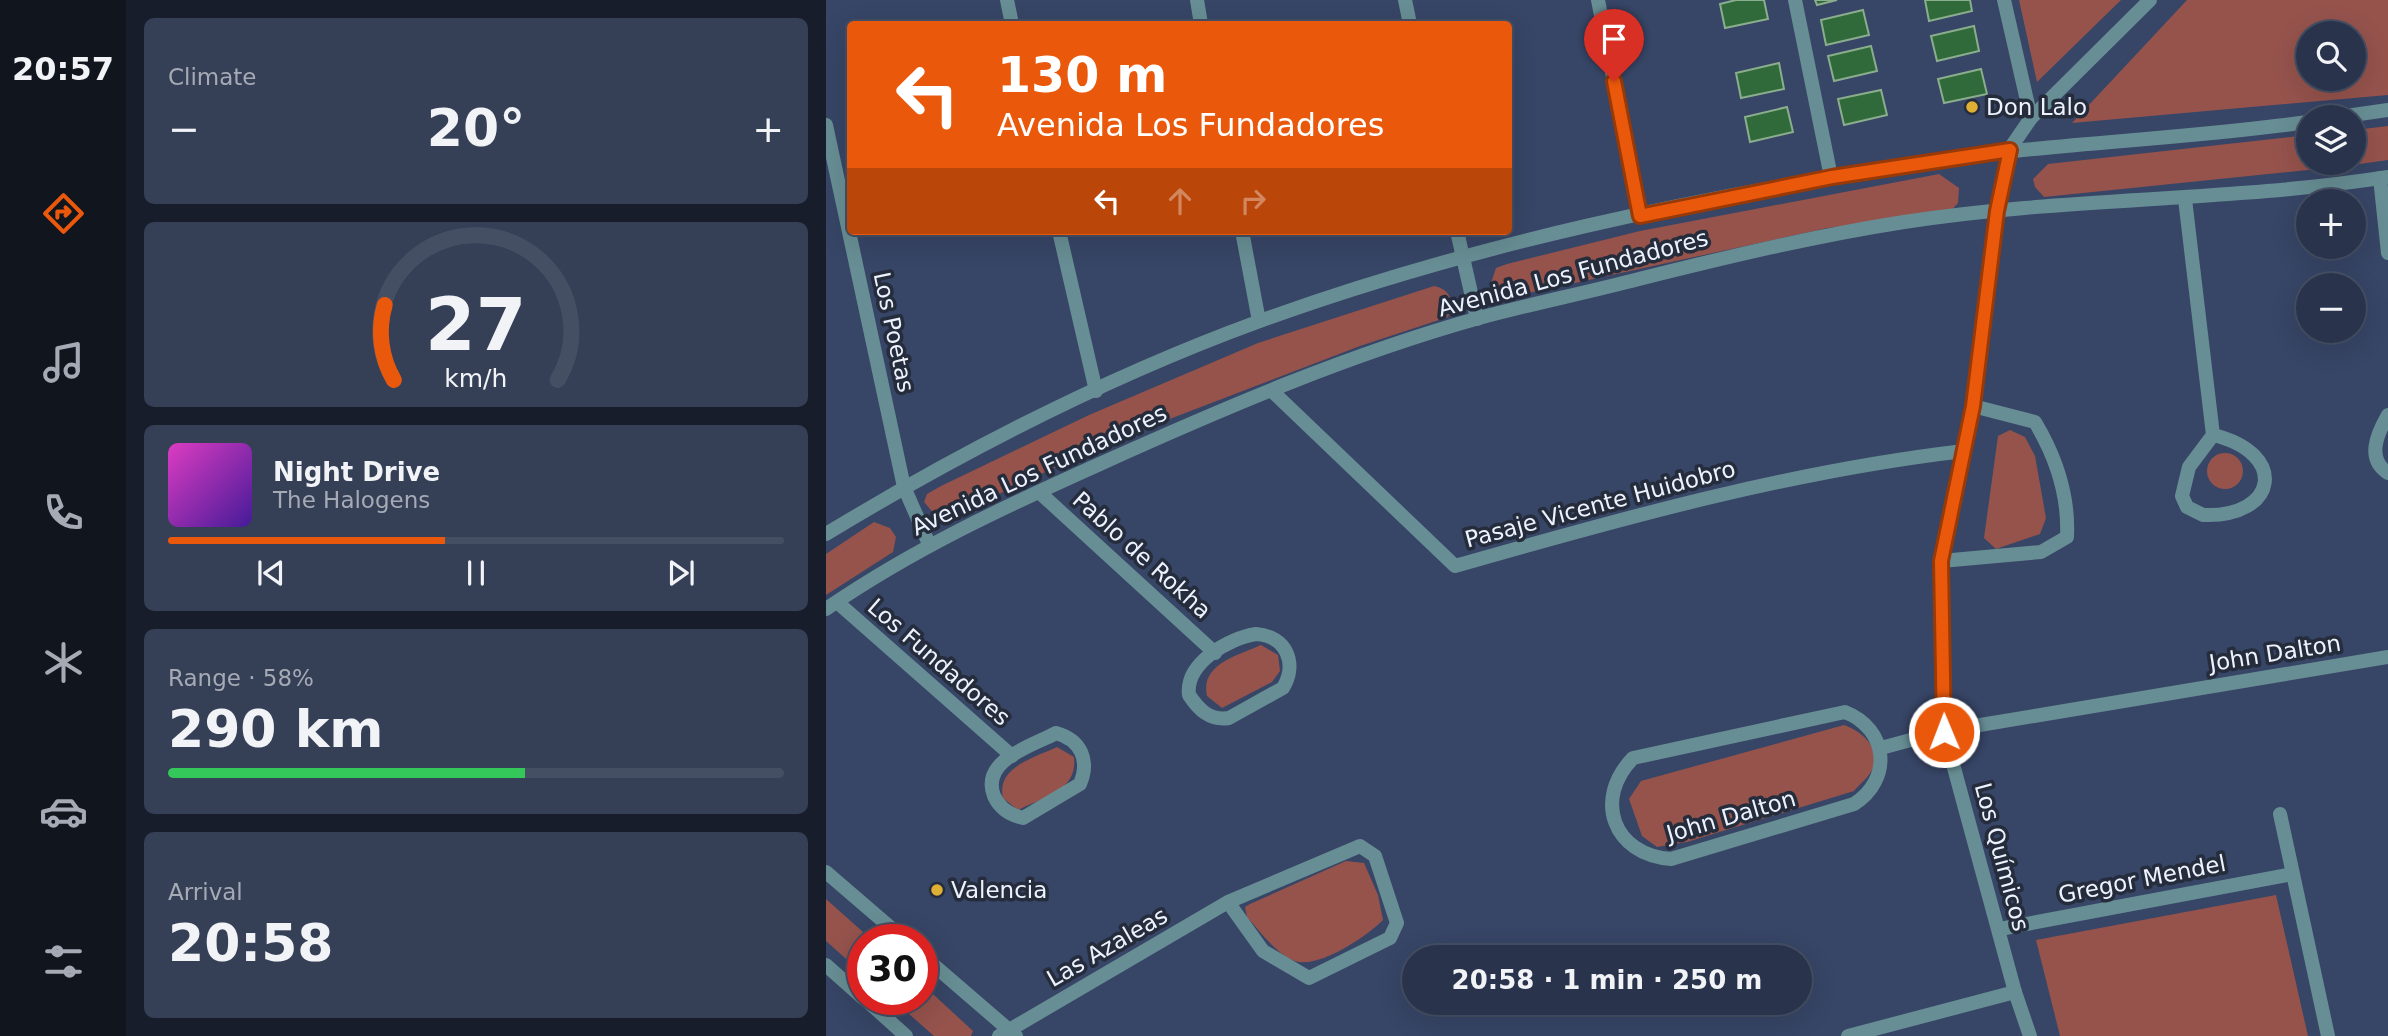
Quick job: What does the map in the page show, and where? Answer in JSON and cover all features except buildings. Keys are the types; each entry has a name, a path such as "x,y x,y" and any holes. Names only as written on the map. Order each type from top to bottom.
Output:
{"street":[{"path":"1007,0 1011,21"},
{"path":"1196,0 1200,21"},
{"path":"1405,0 1409,21"},
{"path":"1598,0 1640,216"},
{"path":"1795,0 1832,177"},
{"path":"2004,0 2031,118"},
{"name":"Los Químicos","path":"2030,1036 2015,992 2000,929 1944,732 1941,561 1973,406 1997,211 2010,150 2031,118 2150,0"},
{"path":"2366,113 2388,110"},
{"name":"Avenida Los Fundadores","path":"826,534 904,486 1096,391 1259,321 1463,258 1640,216 1832,177 2010,150 2296,123"},
{"name":"Los Poetas","path":"826,125 847,222"},
{"path":"2384,177 2388,253"},
{"name":"Avenida Los Fundadores","path":"831,605 929,544 1039,492 1272,391 1477,319 1765,247 1906,222 1997,211 2185,199 2384,177"},
{"path":"2185,199 2213,435 2189,467 2182,496 2187,507 2203,515 2250,505 2258,499 2266,482 2262,465 2246,448 2213,435"},
{"name":"Los Poetas","path":"850,235 904,486 929,544"},
{"path":"1060,235 1096,391"},
{"path":"1243,235 1259,321"},
{"path":"1458,235 1477,319"},
{"name":"Pasaje Vicente Huidobro","path":"1272,391 1455,566 1596,526 1745,489 1884,460 1964,451"},
{"path":"1941,561 2041,552 2067,537 2068,511 2052,449 2035,422 1973,406"},
{"path":"2388,415 2381,428 2374,457 2379,467 2388,473"},
{"name":"Pablo de Rokha","path":"1039,492 1215,653"},
{"name":"Los Fundadores","path":"831,605 1012,756"},
{"name":"Pablo de Rokha","path":"1266,635 1285,649 1291,668 1289,678 1283,688 1237,714 1221,719 1212,717 1194,702 1188,686 1200,664 1215,653 1234,639 1266,635"},
{"name":"John Dalton","path":"1881,748 1944,732 2388,657"},
{"name":"John Dalton","path":"1845,712 1868,725 1881,748 1880,775 1865,797 1854,804 1671,859 1657,858 1632,847 1616,825 1612,811 1616,781 1633,758 1845,712"},
{"name":"Los Fundadores","path":"1056,733 1072,740 1078,747 1085,765 1084,775 1080,784 1035,811 1023,818 1014,816 1000,806 992,790 992,780 999,763 1012,756 1056,733"},
{"path":"2280,814 2328,1036"},
{"name":"Las Azaleas","path":"1008,1034 1228,902 1360,846 1376,856 1396,923 1390,938 1309,978 1263,951 1228,902"},
{"path":"826,872 886,924"},
{"name":"Gregor Mendel","path":"2000,929 2292,874"},
{"path":"826,965 847,983"},
{"path":"938,970 1008,1034"},
{"path":"1849,1036 2015,992"},
{"path":"883,1015 906,1036"}],"shaded area":[{"path":"2019,0 2121,0 2037,82"},
{"path":"2187,0 2388,0 2388,95 2072,123"},
{"path":"2388,126 2388,160 2366,163 2366,129"},
{"path":"2296,136 2296,171 2044,197 2035,187 2033,179 2048,164"},
{"path":"1939,174 1959,188 1958,203 1950,212 1828,228 1501,299 1491,283 1496,268 1507,264 1640,231"},
{"path":"1434,286 1444,290 1450,297 1448,317 1360,346 1107,443 952,516 936,516 924,502 927,494 941,486 1089,415 1258,343"},
{"path":"2010,430 2025,437 2035,456 2046,518 2040,534 1996,549 1984,538 1998,436"},
{"path":"2225,453 2238,458 2243,471 2238,484 2225,489 2212,484 2207,471 2212,458"},
{"path":"874,522 890,528 896,537 893,552 826,595 826,554"},
{"path":"1261,645 1278,655 1280,671 1272,682 1222,708 1207,696 1206,685 1215,669"},
{"path":"1844,725 1863,736 1874,753 1872,771 1854,791 1687,842 1657,847 1642,836 1629,799 1641,781"},
{"path":"1057,747 1074,757 1074,769 1065,785 1018,810 1003,798 1002,787 1011,771"},
{"path":"1346,861 1364,863 1378,895 1383,920 1342,950 1317,960 1295,961 1275,948 1247,917 1245,907 1250,904"},
{"path":"2276,895 2308,1036 2060,1036 2036,940"},
{"path":"826,899 854,924 847,924 847,960 826,941"},
{"path":"938,999 973,1031 971,1036 934,1036 910,1015 938,1015"}],"place":[{"name":"Don Lalo","path":"1972,107"},
{"name":"Valencia","path":"937,890"}],"route":[{"path":"1614,81 1640,216 1832,177 2010,150 1997,211 1973,406 1941,561 1944,732"}]}
